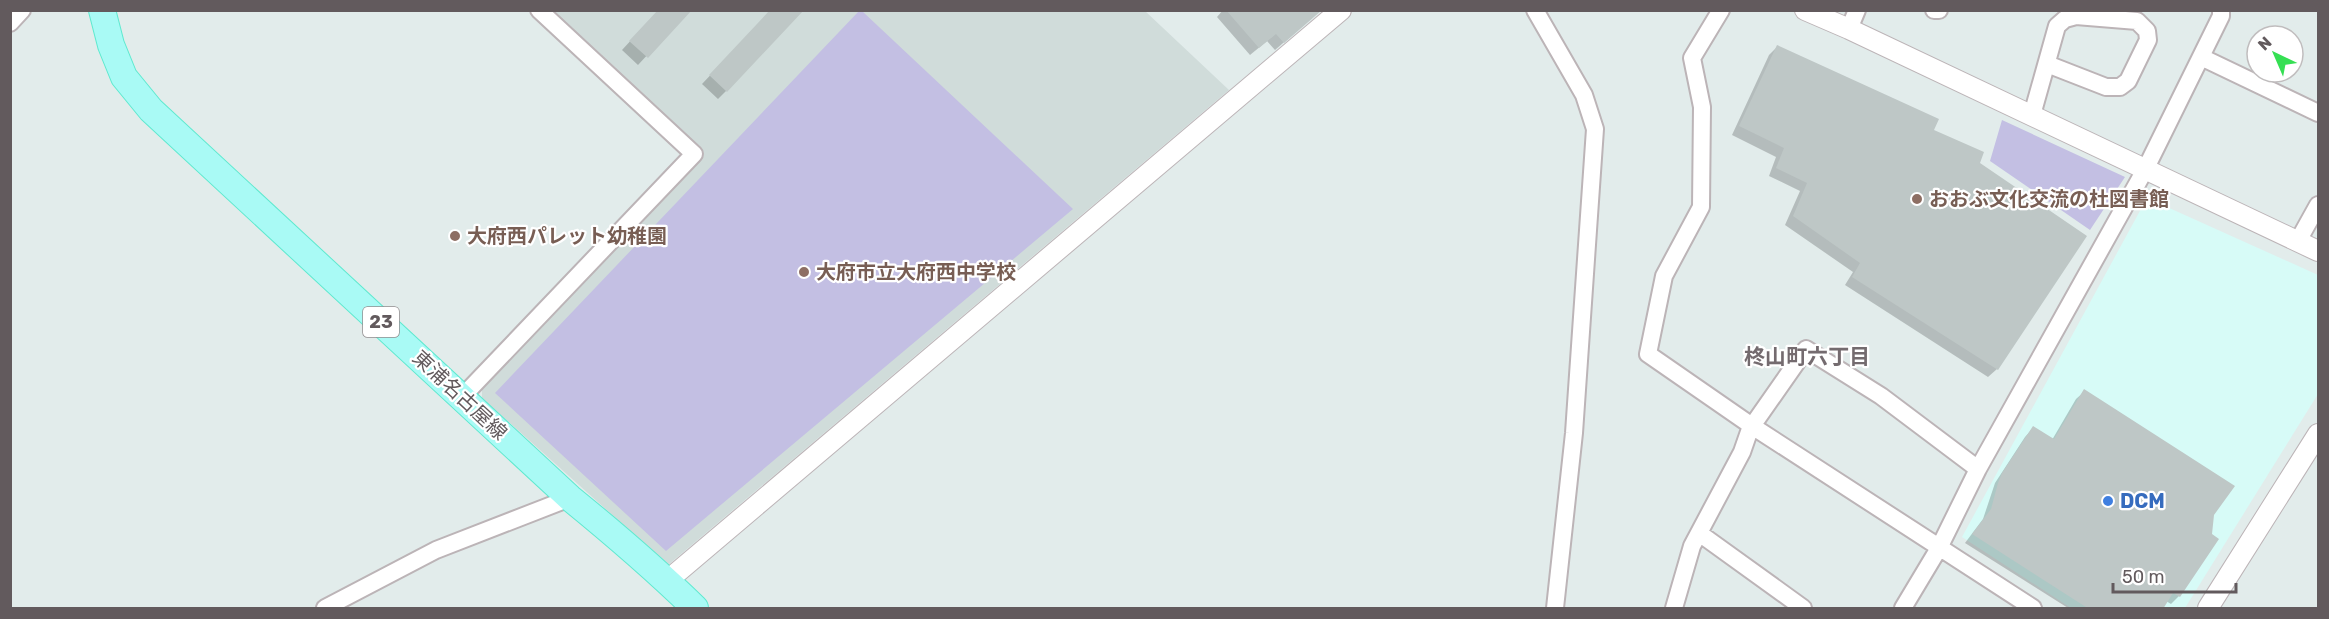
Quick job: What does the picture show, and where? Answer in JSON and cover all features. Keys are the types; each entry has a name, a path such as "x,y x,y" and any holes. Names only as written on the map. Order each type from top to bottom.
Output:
{"main road":[{"name":"東浦名古屋線","path":"102,10 111,45 124,77 151,110 570,498 667,581 695,609"}],"street":[{"path":"10,23 22,10"},
{"path":"462,396 694,154 539,10"},
{"path":"667,581 1341,10"},
{"path":"1535,10 1584,95 1595,129 1574,433 1555,609"},
{"path":"1722,10 1692,58 1702,107 1701,207 1664,276 1648,354 1752,426 2033,609"},
{"path":"1805,10 1849,28 2319,251"},
{"path":"1849,28 1857,10"},
{"path":"1903,609 1939,548 1978,470 2146,168 2221,16 2221,10"},
{"path":"2032,115 2057,26 2065,19 2076,16 2136,21 2147,31 2148,40 2138,61 2128,81 2120,87 2106,87 2047,64"},
{"path":"2201,57 2319,112"},
{"path":"2298,241 2319,205"},
{"path":"1674,609 1692,546 1742,452 1752,426 1806,349 1881,396 1978,470"},
{"path":"2208,609 2319,434"},
{"path":"325,609 436,550 570,498"},
{"path":"1699,533 1803,609"}],"shaded area":[{"name":"大府市立大府西中学校","path":"551,11 1145,11 1229,90 668,565 482,398 482,389 704,154"},
{"name":"大府市立大府西中学校","path":"859,11 862,11 1073,209 666,551 495,393"},
{"path":"2002,120 2125,177 2090,230 1990,161"},
{"path":"2147,198 2318,275 2318,394 2185,608 2071,608 1962,537"}],"building":[{"path":"658,10 692,10 648,58 629,41"},
{"path":"770,10 804,10 727,92 709,75"},
{"path":"1226,10 1322,10 1284,43 1276,34 1259,48"},
{"name":"おおぶ文化交流の杜図書館","path":"1777,45 1939,119 1934,130 1984,152 1980,163 2087,236 1998,370 1852,277 1860,263 1793,216 1807,183 1776,168 1784,148 1739,126"},
{"name":"DCM","path":"2084,389 2235,486 2214,515 2212,534 2219,539 2180,597 2173,593 2163,609 2089,609 1972,534 1991,509 2002,473 2033,426 2054,439"}],"place":[{"name":"おおぶ文化交流の杜図書館","path":"1917,199"},
{"name":"大府西パレット幼稚園","path":"455,236"},
{"name":"大府市立大府西中学校","path":"804,272"},
{"name":"DCM","path":"2108,501"}],"district":[{"name":"柊山町六丁目","path":"1807,356"}]}
